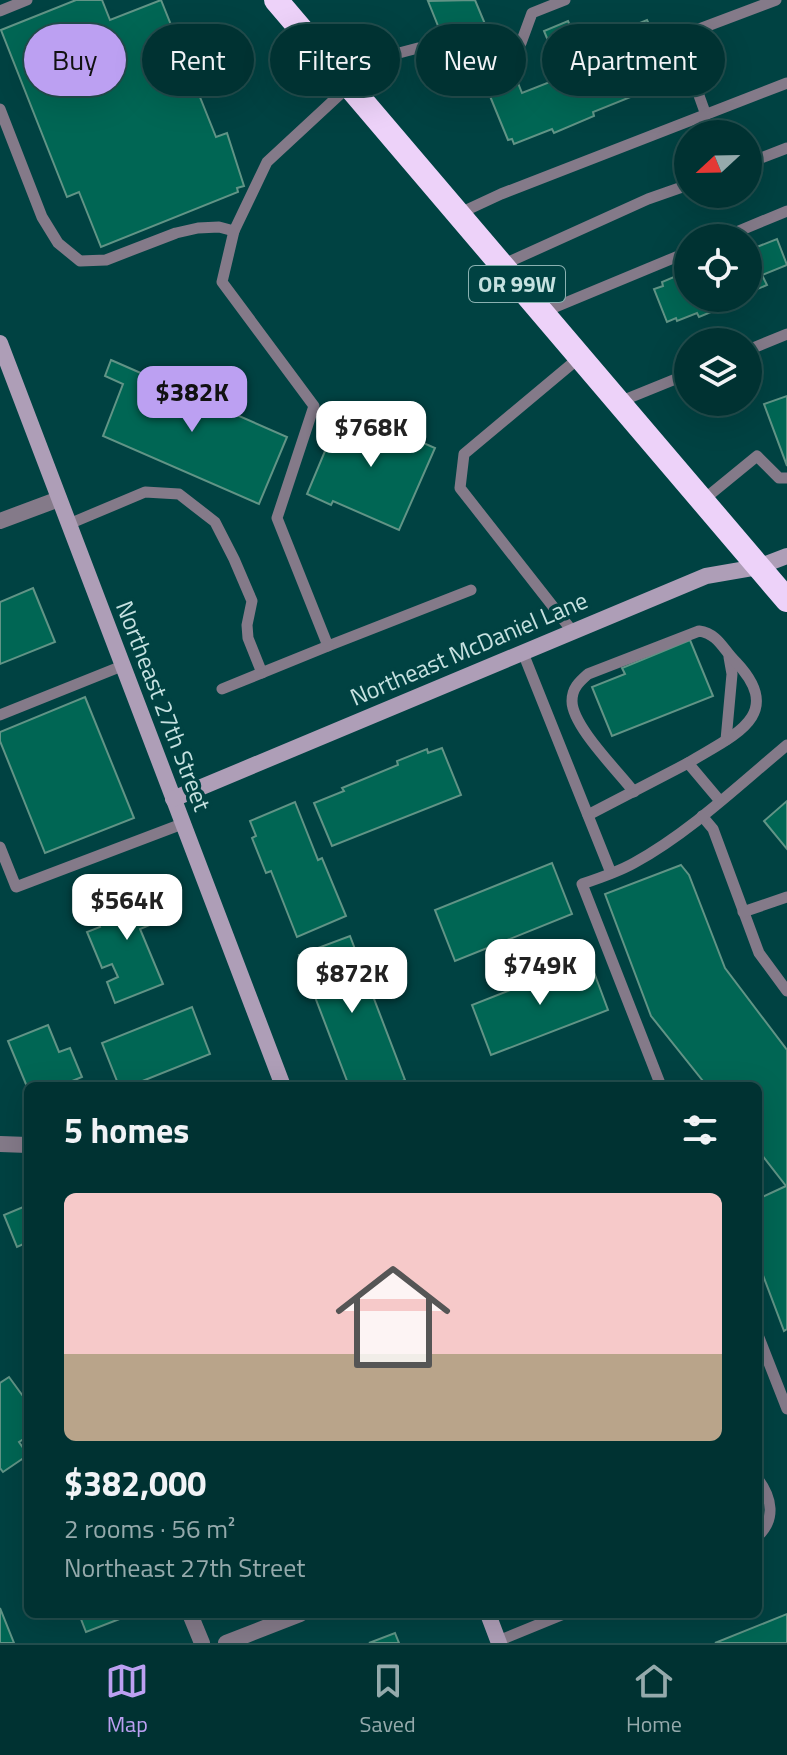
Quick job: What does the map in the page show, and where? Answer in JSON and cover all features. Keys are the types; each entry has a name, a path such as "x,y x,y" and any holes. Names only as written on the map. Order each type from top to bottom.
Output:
{"highway":[{"name":"OR 99W","path":"276,0 296,24"},
{"name":"OR 99W","path":"358,96 787,600"}],"street":[{"name":"Northeast 27th Street","path":"0,343 281,1082"},
{"path":"0,521 59,499"},
{"name":"Northeast McDaniel Lane","path":"173,799 706,576 758,567 787,556"},
{"path":"0,1144 24,1145"},
{"path":"192,1618 202,1643"},
{"path":"226,1643 260,1636 293,1618"},
{"path":"489,1618 498,1642"}],"lane":[{"path":"0,11 27,0"},
{"path":"400,53 418,48 439,68 451,69 521,43 532,13 565,0"},
{"path":"706,115 678,37 776,0"},
{"path":"458,214 501,194 787,83"},
{"path":"328,646 277,518 314,406 222,282 234,231 267,162 338,96"},
{"path":"0,109 42,217 58,243 80,261 106,260 176,233 198,228 219,227 234,231"},
{"path":"762,158 787,148"},
{"path":"502,266 674,190"},
{"path":"756,224 787,211"},
{"path":"541,313 674,258"},
{"path":"762,344 787,334"},
{"path":"573,632 460,488 464,454 580,357"},
{"path":"618,402 674,380"},
{"path":"702,501 757,456 779,478 787,478"},
{"path":"69,524 145,492 179,494 215,522 234,559 252,601 248,638 262,673"},
{"path":"222,689 471,590"},
{"path":"588,815 634,792 688,763 726,740 748,724 758,712 761,703 755,686 728,655 721,642 709,632 699,631 588,674 575,686 572,701 575,716 634,792"},
{"path":"523,653 611,873"},
{"path":"726,740 732,674 728,655"},
{"path":"0,715 122,666"},
{"path":"659,1082 582,884 611,873 654,850 702,816 787,745"},
{"path":"688,763 720,801"},
{"path":"702,816 713,829 759,953 787,991"},
{"path":"0,847 16,887 182,824"},
{"path":"743,912 787,897"},
{"path":"762,1345 787,1407"},
{"path":"762,1488 771,1508 769,1524 762,1532"},
{"path":"498,1642 555,1618"}],"building":[{"path":"76,0 102,0 110,20 161,0 171,24 142,24 142,96 200,96 216,137 227,133 244,186 237,188 238,192 101,247 79,192 67,197 27,96 126,96 126,24 24,24 24,88 1,30"},
{"path":"475,0 485,24 437,24 428,1"},
{"path":"542,85 542,96 633,96 593,112 594,116 554,133 552,129 514,144 512,139 508,140 490,96 526,96 526,91"},
{"path":"777,239 787,265 762,275 762,245"},
{"path":"674,277 674,312 711,312 667,322 654,289 663,286 662,282"},
{"path":"111,360 287,437 259,504 103,436 123,384 105,376"},
{"path":"787,396 787,466 764,404"},
{"path":"343,408 435,448 399,530 333,501 331,505 307,494"},
{"path":"33,588 55,642 0,664 0,602"},
{"path":"690,640 713,696 612,736 592,687 625,674 622,668"},
{"path":"85,697 134,818 45,853 0,741 0,732"},
{"path":"442,748 461,795 332,846 314,803 398,765 397,761 427,749 428,753"},
{"path":"787,801 787,849 764,821"},
{"path":"295,802 318,860 322,858 346,916 297,937 271,871 266,873 252,838 256,836 250,821"},
{"path":"552,863 572,914 455,961 435,910"},
{"path":"681,865 689,875 725,968 787,1050 787,1329 784,1331 762,1273 762,1197 786,1186 762,1155 762,1082 704,1082 651,1016 605,894"},
{"path":"151,885 164,919 140,929 163,984 115,1003 107,982 118,977 112,964 102,968 87,932 100,927 93,909"},
{"path":"350,936 405,1080 347,1082 299,955"},
{"path":"589,959 608,1010 491,1055 472,1005"},
{"path":"192,1007 210,1054 140,1082 117,1082 102,1043"},
{"path":"48,1025 59,1052 70,1048 82,1077 70,1082 25,1082 8,1041"},
{"path":"24,1207 24,1244 17,1247 4,1215"},
{"path":"9,1377 24,1398 24,1439 19,1442 24,1449 24,1458 3,1472 0,1468 0,1383"},
{"path":"0,1608 14,1643 0,1643"},
{"path":"787,1614 787,1643 715,1643"},
{"path":"81,1618 122,1618 86,1632"},
{"path":"395,1633 399,1643 369,1643"}]}
